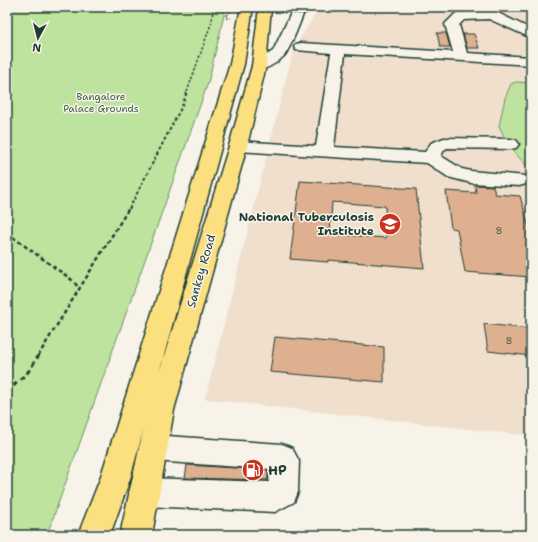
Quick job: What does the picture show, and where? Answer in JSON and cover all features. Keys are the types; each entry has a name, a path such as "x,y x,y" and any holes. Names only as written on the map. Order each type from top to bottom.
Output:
{"main road":[{"name":"Sankey Road","path":"136,535 160,410 238,146 259,66 265,7"},
{"name":"Sankey Road","path":"99,528 115,479 237,64 236,12"}],"street":[{"path":"480,7 491,15 531,34"},
{"path":"259,66 278,53 301,9"},
{"path":"461,56 452,24 462,16 491,15"},
{"path":"301,48 531,61"},
{"path":"324,152 338,51"},
{"path":"431,158 437,148 444,143 510,144"},
{"path":"238,146 431,158 455,174 471,177 519,180"},
{"path":"144,492 275,497 283,492 285,461 282,457 153,448"}],"path":[{"path":"7,392 28,372 125,216 183,104 212,21 213,7"},
{"path":"236,12 301,9"},
{"path":"7,233 72,280 80,289"}],"shaded area":[{"name":"National Tuberculosis Institute","path":"320,7 531,7 531,436 205,399 294,48"}],"green space":[{"name":"Bangalore Palace Grounds","path":"7,7 226,7 208,83 47,535 7,535"},
{"path":"516,82 531,83 531,170 510,148 499,126 505,98 511,84"}],"building":[{"path":"437,33 446,33 450,47 440,47"},
{"path":"463,34 474,34 479,48 467,48"},
{"path":"300,181 416,189 424,268 328,260 328,262 290,259","holes":["332,202 385,206 386,238 330,234"]},
{"path":"475,185 493,186 495,194 520,196 531,234 531,277 465,272 457,229 451,228 446,191 476,193"},
{"path":"484,324 531,329 531,356 488,351"},
{"path":"275,337 384,347 384,382 270,372"},
{"path":"187,465 268,470 268,480 185,478"}],"place":[{"name":"National Tuberculosis Institute","path":"390,224"},
{"name":"HP","path":"253,470"}]}
